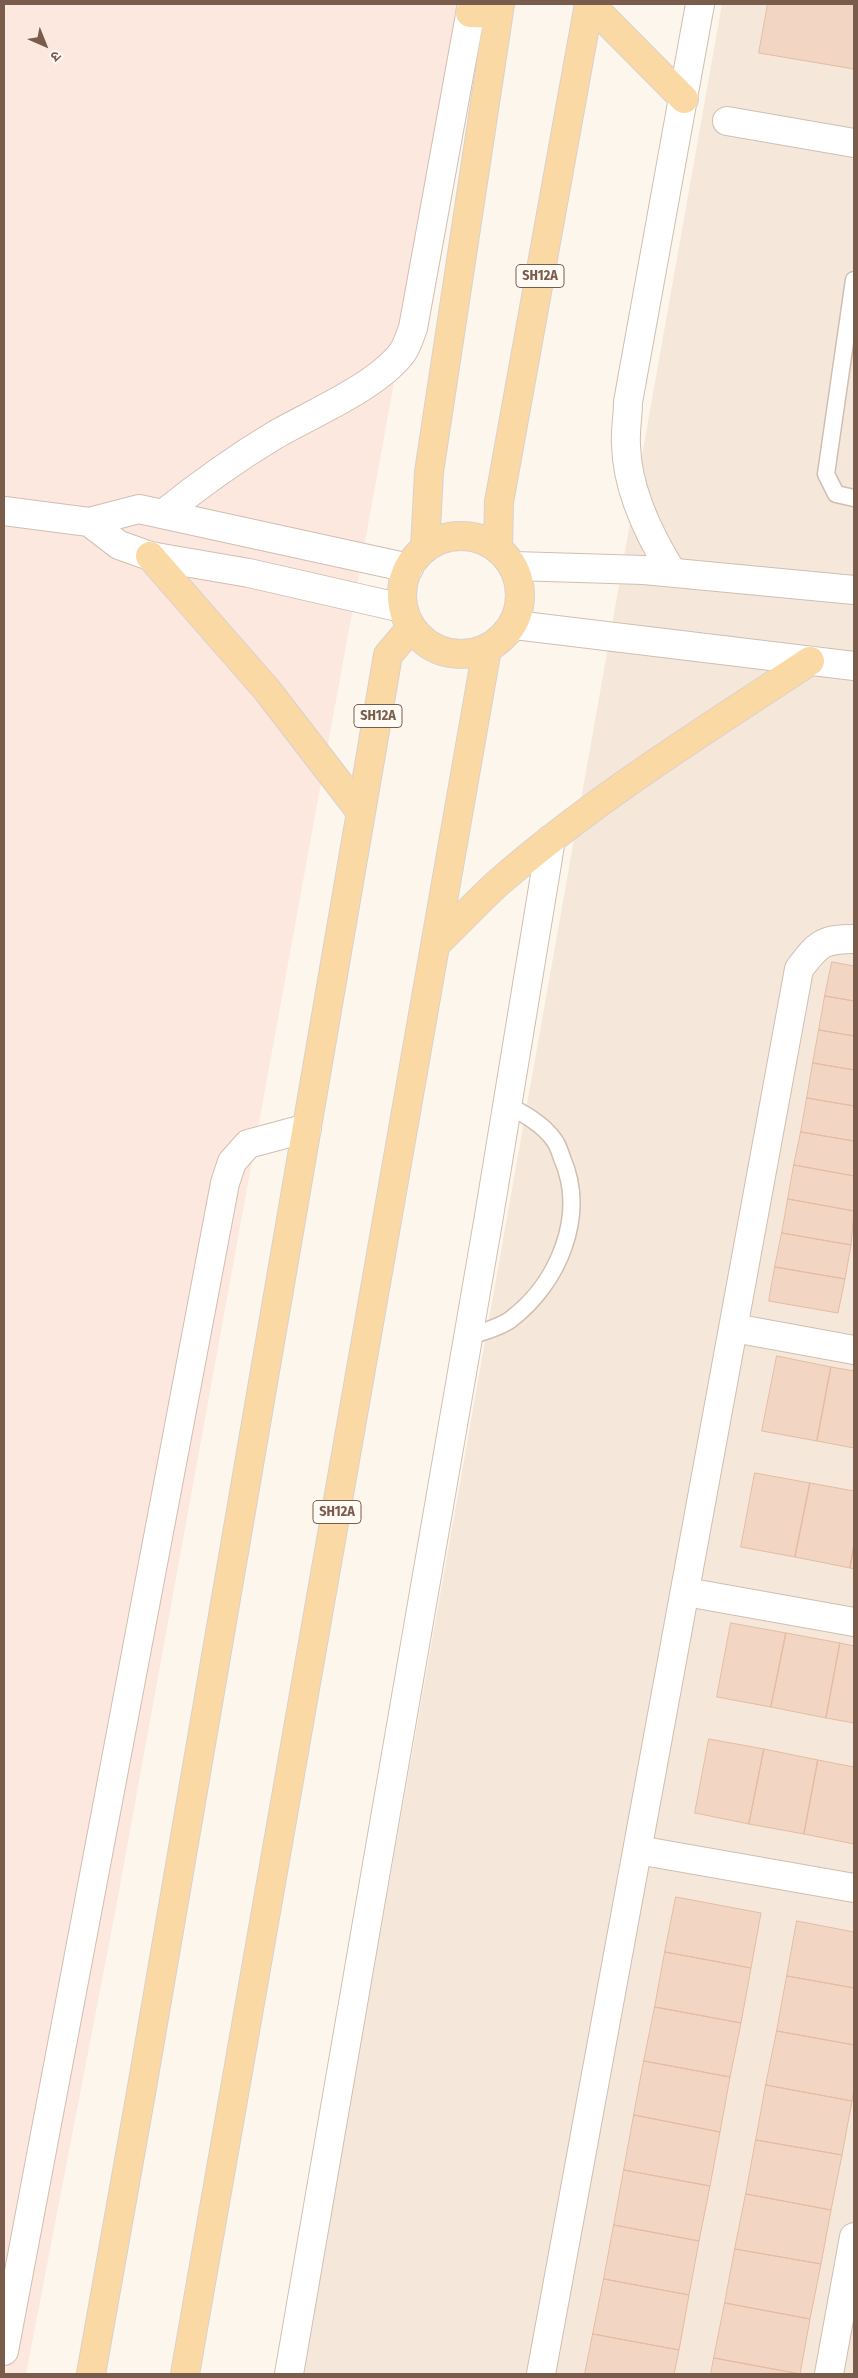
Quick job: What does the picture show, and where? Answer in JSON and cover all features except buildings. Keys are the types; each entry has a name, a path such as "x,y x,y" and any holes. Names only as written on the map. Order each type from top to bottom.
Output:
{"main road":[{"path":"590,4 684,99"},
{"name":"SH12A","path":"506,557 499,502 590,4"},
{"path":"417,558 499,9 471,9"},
{"path":"469,536 485,541 506,557 519,583 520,596 515,620 508,631 487,649 467,655 445,653 425,644 406,618 401,591 405,575 417,558 444,538 469,536"},
{"path":"150,556 266,690 362,812"},
{"name":"SH12A","path":"91,2374 388,656 406,618"},
{"name":"SH12A","path":"185,2374 236,2074 438,942 487,649"},
{"path":"438,942 497,884 551,839 616,791 810,661"}],"street":[{"path":"672,572 655,544 630,478 626,445 628,402 700,4"},
{"path":"164,514 212,475 376,377 403,352 413,328 471,9"},
{"path":"727,121 854,142"},
{"path":"4,511 89,522 139,509 417,558"},
{"path":"89,522 119,546 150,556 249,573 406,618"},
{"path":"506,557 854,590"},
{"path":"508,631 515,625 854,666"},
{"path":"289,2374 468,1337 551,839"},
{"path":"541,2374 799,969 814,949 831,939 854,939"},
{"path":"4,2351 225,1183 232,1162 248,1144 307,1128"},
{"path":"734,1328 854,1350"},
{"path":"686,1592 854,1622"},
{"path":"638,1850 854,1888"},
{"path":"829,2374 854,2237"}],"lane":[{"path":"854,280 826,474 836,494 854,498"},
{"path":"468,1337 509,1321 532,1300 558,1264 571,1226 569,1173 555,1140 526,1114 506,1104"}],"shaded area":[{"path":"4,4 463,4 114,1918 26,2374 4,2374"},
{"path":"722,4 854,4 854,2374 302,2374"}]}
